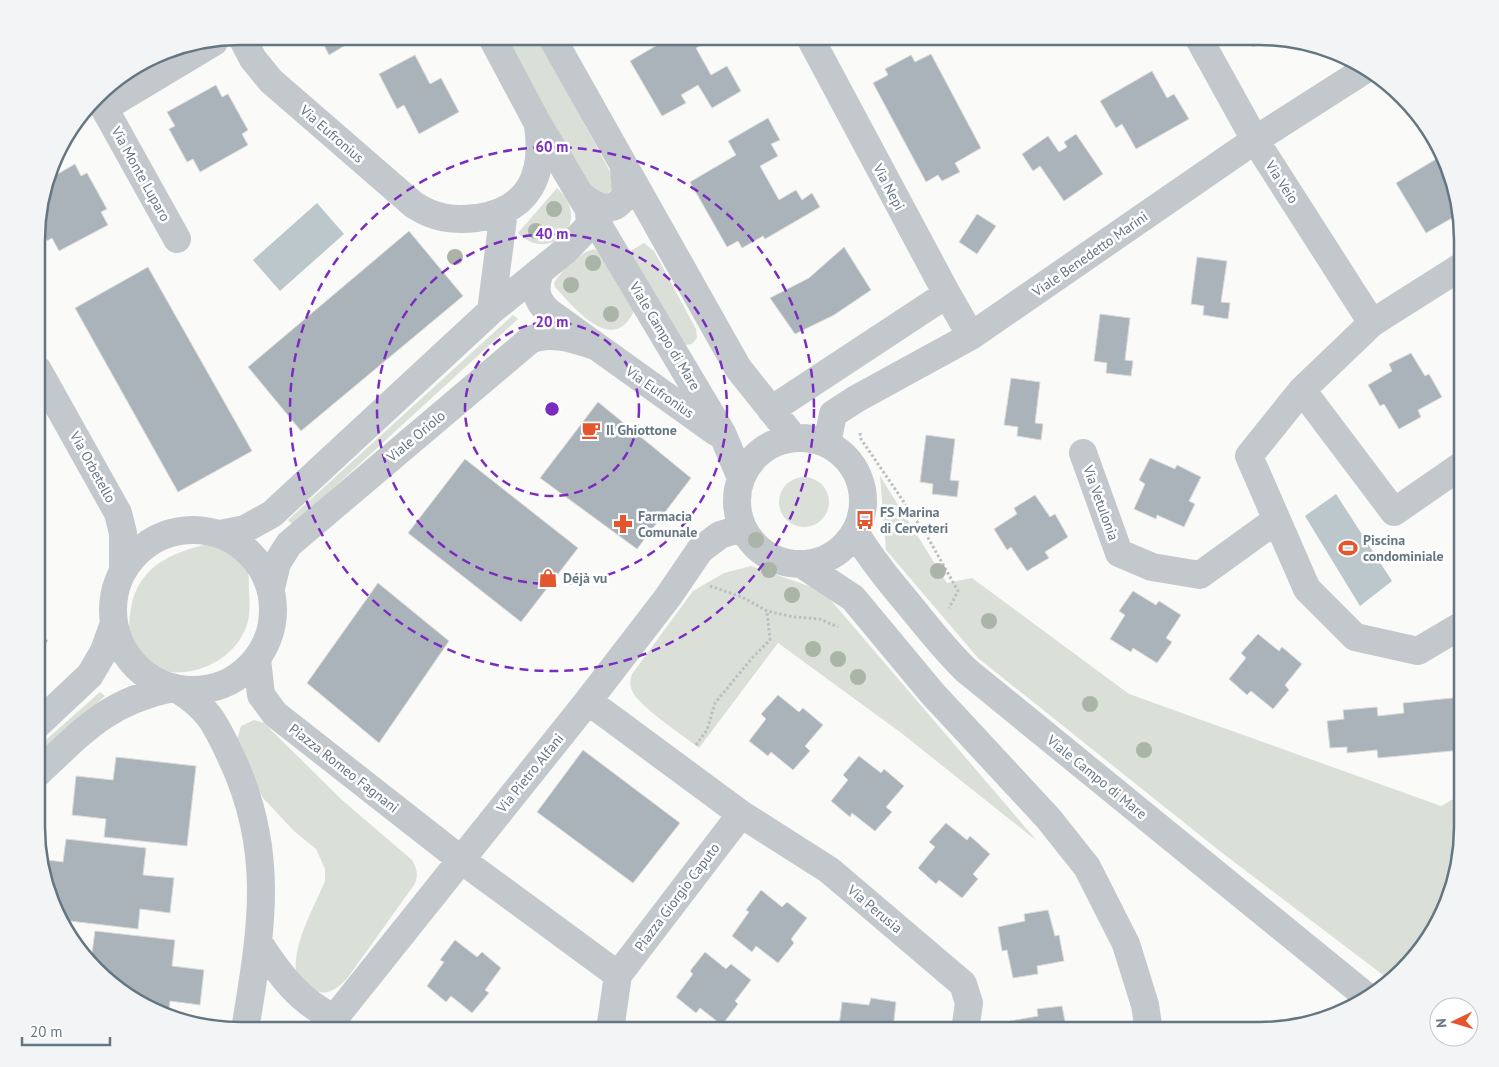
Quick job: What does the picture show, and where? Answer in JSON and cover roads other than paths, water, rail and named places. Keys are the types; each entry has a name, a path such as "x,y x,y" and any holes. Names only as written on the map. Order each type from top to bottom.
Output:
{"street":[{"name":"Via Eufronius","path":"246,45 271,81 414,205 438,218 468,219 492,216 504,211"},
{"name":"Viale Campo di Mare","path":"496,45 538,124 725,438 740,478"},
{"path":"556,45 738,368 793,437"},
{"name":"Via Nepi","path":"814,45 971,336"},
{"name":"Via Veio","path":"1202,45 1255,140 1372,323"},
{"name":"Via Monte Luparo","path":"101,103 200,49"},
{"name":"Viale Benedetto Marini","path":"827,444 833,414 856,399 971,336 1255,140 1359,73"},
{"name":"Via Monte Luparo","path":"101,103 177,239"},
{"path":"491,311 504,211 522,199 538,170 541,158 538,124"},
{"path":"583,198 600,208 615,205 626,193 624,168"},
{"path":"220,534 245,529 272,514 491,311 565,252 590,224 589,211 583,198"},
{"name":"Via Eufronius","path":"540,271 536,290 540,304 595,346 725,438"},
{"path":"1454,271 1372,323 1302,390 1248,456 1307,589 1354,637 1418,651 1454,630"},
{"path":"771,410 947,294"},
{"name":"Viale Oriolo","path":"271,588 277,562 289,544 530,340 540,336 556,337 595,346"},
{"name":"Via Orbetello","path":"45,382 113,502 123,533 123,571"},
{"path":"1302,390 1394,512 1454,471"},
{"path":"793,437 811,438 827,444 844,455 859,479 863,492 862,513 856,532 842,549 824,560 803,565 784,563 767,556 753,544 742,528 737,512 740,478 749,463 761,450 776,442 793,437"},
{"name":"Via Vetulonia","path":"1083,454 1119,552 1152,567 1200,575 1276,520"},
{"path":"113,502 146,523 174,533"},
{"name":"Via Pietro Alfani","path":"332,1022 588,701 668,597 700,550 720,535 742,528"},
{"path":"45,766 86,728 115,706 144,695 174,689 192,691 213,689 232,681 257,659 268,639 271,628 271,588 259,564 249,551 220,534 201,530 189,530 163,535 140,550 123,571 115,590 113,611 114,623 123,651 136,667 153,680 174,689 197,701 215,723 249,800 259,844 262,904 259,943 246,1022"},
{"name":"Viale Campo di Mare","path":"856,532 864,548 942,647 967,671 1362,992"},
{"path":"803,565 853,598 932,692 1048,818 1086,867 1126,944 1145,1005 1148,1022"},
{"path":"45,717 90,675 104,651 114,623"},
{"path":"896,650 967,671"},
{"name":"Piazza Romeo Fagnani","path":"257,659 261,695 275,714 460,859"},
{"path":"588,701 741,814"},
{"name":"Piazza Giorgio Caputo","path":"618,975 741,814"},
{"name":"Via Perusia","path":"741,814 830,870 963,984 969,1003 966,1022"},
{"path":"460,859 618,975 611,1022"},
{"path":"259,943 276,969 328,1022"}],"place":[{"name":"Il Ghiottone","path":"591,430"},
{"name":"FS Marina di Cerveteri","path":"865,520"},
{"name":"Farmacia Comunale","path":"623,524"},
{"name":"Piscina condominiale","path":"1348,548"},
{"name":"Déjà vu","path":"548,578"}]}
